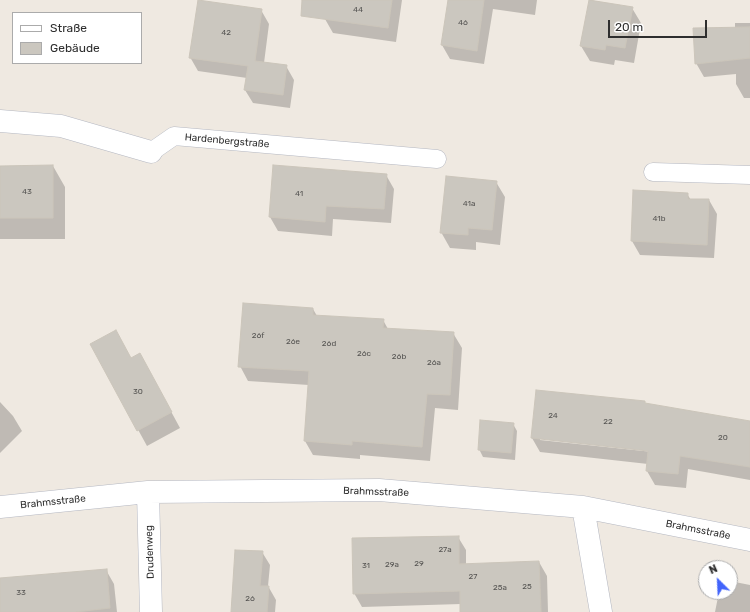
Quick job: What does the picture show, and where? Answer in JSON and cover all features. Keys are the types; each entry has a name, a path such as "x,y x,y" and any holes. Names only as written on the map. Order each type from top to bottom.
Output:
{"street":[{"name":"Hardenbergstraße","path":"0,121 61,126 151,152"},
{"name":"Brahmsstraße","path":"0,507 148,492 379,490 583,507 750,540"},
{"name":"Drudenweg","path":"148,492 151,612"},
{"path":"583,507 601,612"}],"lane":[{"name":"Hardenbergstraße","path":"151,152 174,136 437,159"},
{"path":"654,172 750,175"}],"building":[{"path":"198,0 262,9 255,61 287,65 283,95 244,90 248,66 189,58"},
{"path":"302,0 392,0 388,28 301,16"},
{"path":"448,0 484,0 477,51 441,45"},
{"path":"589,0 633,7 625,48 606,45 605,50 580,46"},
{"path":"750,27 750,58 695,64 693,28"},
{"path":"53,165 53,218 0,218 0,166"},
{"path":"273,165 387,174 384,209 326,206 325,222 269,217"},
{"path":"446,176 497,181 492,230 468,228 468,235 440,233"},
{"path":"633,190 688,193 688,199 709,199 707,245 631,241"},
{"path":"243,303 313,308 313,315 384,319 383,328 454,332 450,395 427,394 422,447 352,441 352,445 304,441 309,371 238,367"},
{"path":"116,330 131,358 140,353 172,412 137,431 90,344"},
{"path":"536,390 645,401 645,403 750,421 750,467 680,456 678,474 646,471 648,451 531,438"},
{"path":"480,420 514,423 511,453 478,450"},
{"path":"459,536 459,564 539,561 541,612 460,612 460,591 353,594 352,538"},
{"path":"235,550 263,551 260,586 269,586 267,612 231,612"},
{"path":"107,569 110,608 75,612 0,612 0,578"}]}
